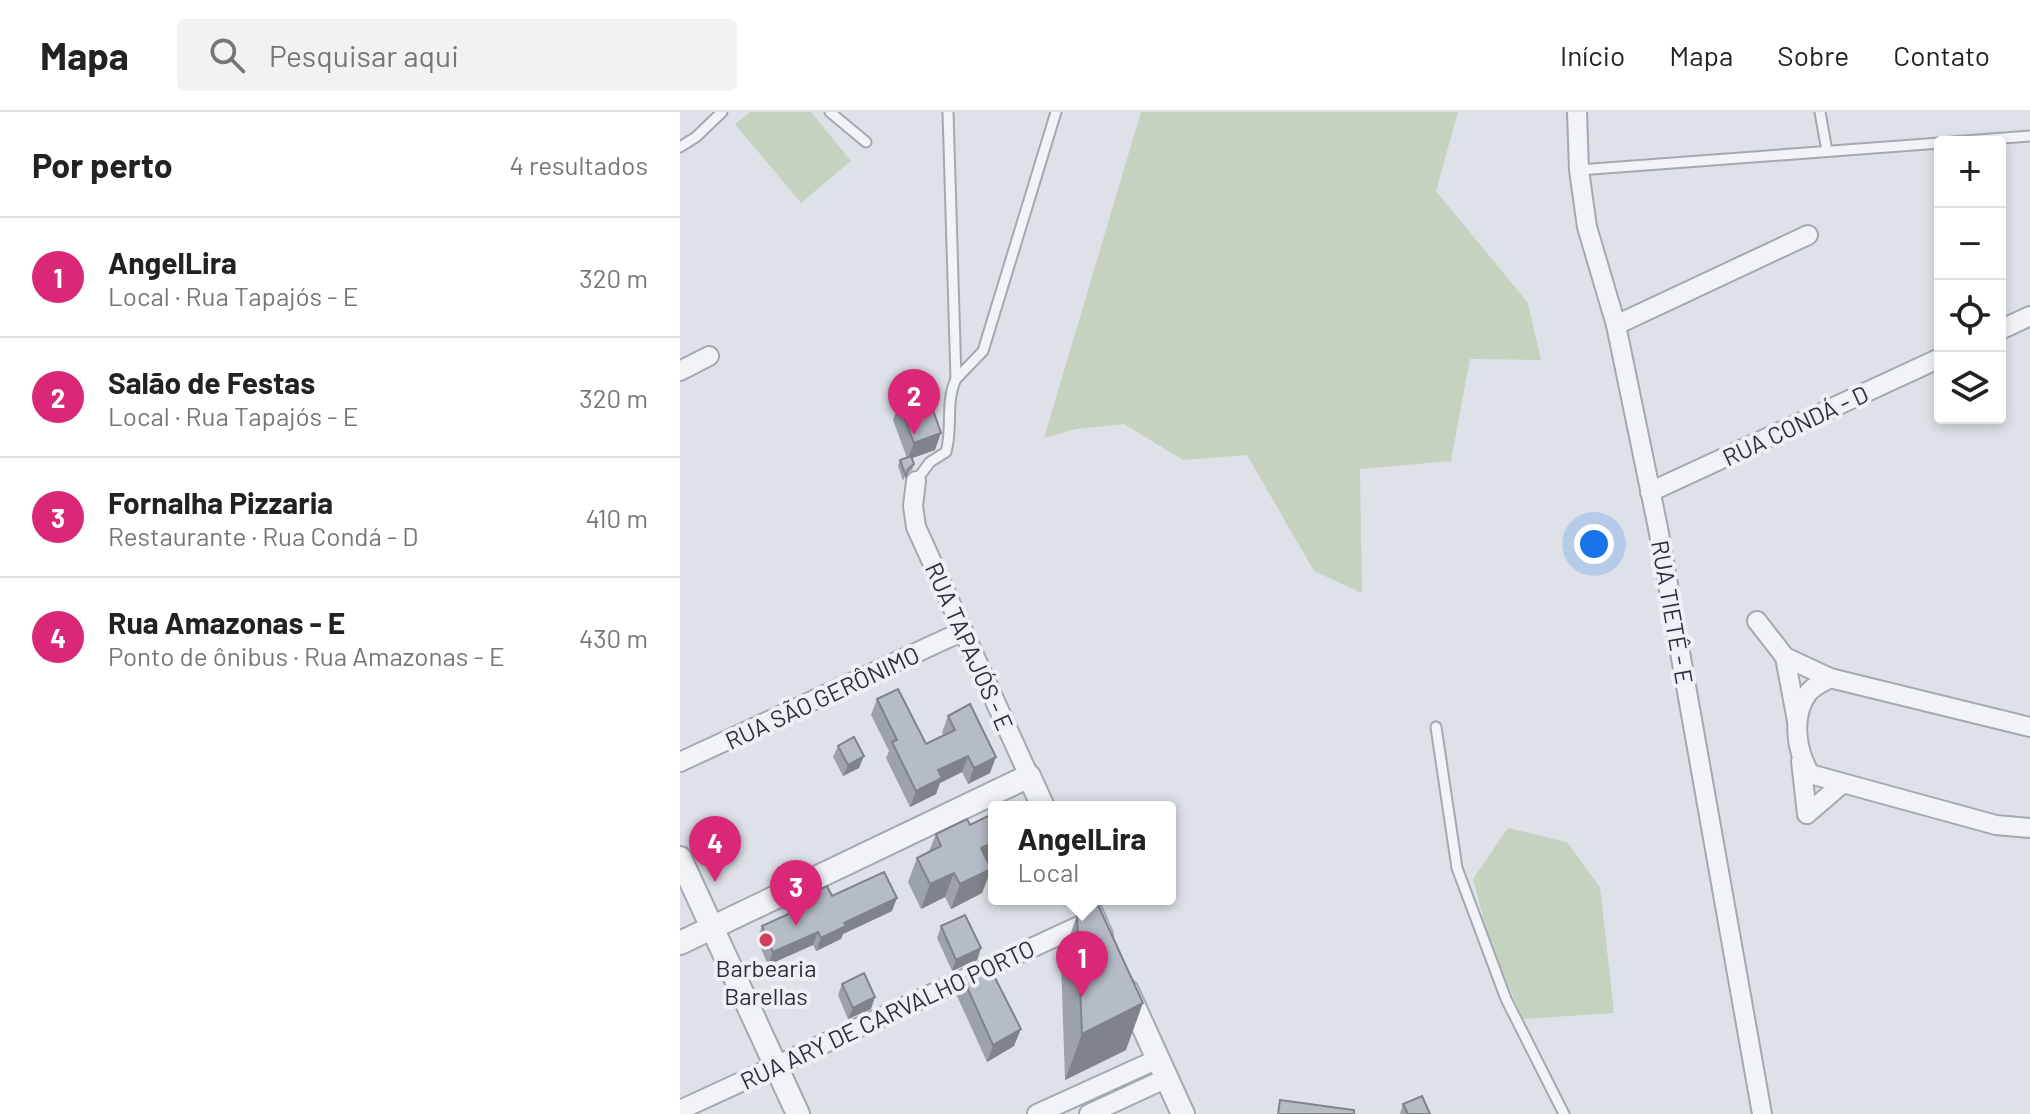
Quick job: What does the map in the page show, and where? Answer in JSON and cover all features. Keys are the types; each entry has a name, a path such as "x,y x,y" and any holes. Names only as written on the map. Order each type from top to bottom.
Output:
{"street":[{"name":"RUA TIETÊ - E","path":"1577,112 1579,170 1587,227 1616,325 1650,492 1762,1114"},
{"path":"1616,325 1808,235"},
{"path":"2006,327 2030,316"},
{"path":"680,371 709,356"},
{"name":"RUA CONDÁ - D","path":"1650,492 1934,361"},
{"name":"RUA TAPAJÓS - E","path":"916,481 913,506 916,527 1040,801"},
{"path":"1757,621 1785,657 1830,678 2030,727"},
{"name":"RUA SÃO GERÔNIMO","path":"680,762 963,631"},
{"path":"1785,657 1797,723 1807,814 1842,784"},
{"path":"1797,723 1809,691 1830,678"},
{"path":"1800,757 1810,774 1842,784 1996,825 2030,828"},
{"path":"680,943 1029,776"},
{"path":"680,858 798,1114"},
{"path":"1089,909 1183,1114"},
{"name":"RUA ARY DE CARVALHO PORTO","path":"680,1110 776,1066 1089,909"},
{"path":"1037,1114 1162,1069"},
{"path":"1089,1114 1162,1069"}],"lane":[{"path":"680,147 696,137 722,112"},
{"path":"830,112 866,142"},
{"path":"916,481 930,462 946,452 951,435 949,407 956,379 948,112"},
{"path":"956,379 983,351 1056,112"},
{"path":"1820,112 1827,151"},
{"path":"2006,138 2030,136"},
{"path":"1579,170 1934,143"},
{"path":"1436,727 1457,868 1506,999 1564,1114"}],"green space":[{"path":"750,112 811,112 851,161 801,203 735,124"},
{"path":"1141,112 1458,112 1436,191 1528,303 1541,360 1470,359 1451,461 1360,469 1362,593 1314,571 1247,455 1183,460 1124,424 1076,429 1044,438"},
{"path":"1508,828 1567,842 1600,887 1614,1013 1523,1019 1491,947 1473,879"}],"building":[{"path":"927,393 941,433 914,443 899,403"},
{"path":"911,456 914,464 906,476 900,460"},
{"path":"898,689 926,744 955,730 948,716 970,704 996,757 974,768 968,756 938,770 942,778 916,791 892,742 897,740 877,699"},
{"path":"854,737 864,756 848,765 838,746"},
{"path":"988,816 988,845 981,848 988,870 960,884 954,873 930,884 917,858 941,846 936,834 967,819 970,825"},
{"path":"884,872 897,898 844,923 846,926 821,938 818,932 773,952 762,926 806,906 802,898 827,886 832,896"},
{"path":"1098,905 1143,1003 1082,1034 1077,915"},
{"path":"965,915 981,948 956,960 941,926"},
{"path":"989,966 1021,1029 993,1045 963,978"},
{"path":"864,973 875,997 853,1008 842,984"},
{"path":"1422,1096 1430,1114 1408,1114 1403,1104"},
{"path":"1280,1100 1354,1110 1354,1114 1278,1114"}],"place":[{"name":"Salão de Festas","path":"914,435"},
{"name":"Rua Amazonas - E","path":"715,882"},
{"name":"Fornalha Pizzaria","path":"796,926"},
{"name":"Barbearia Barellas","path":"766,940"},
{"name":"AngelLira","path":"1082,997"}]}
